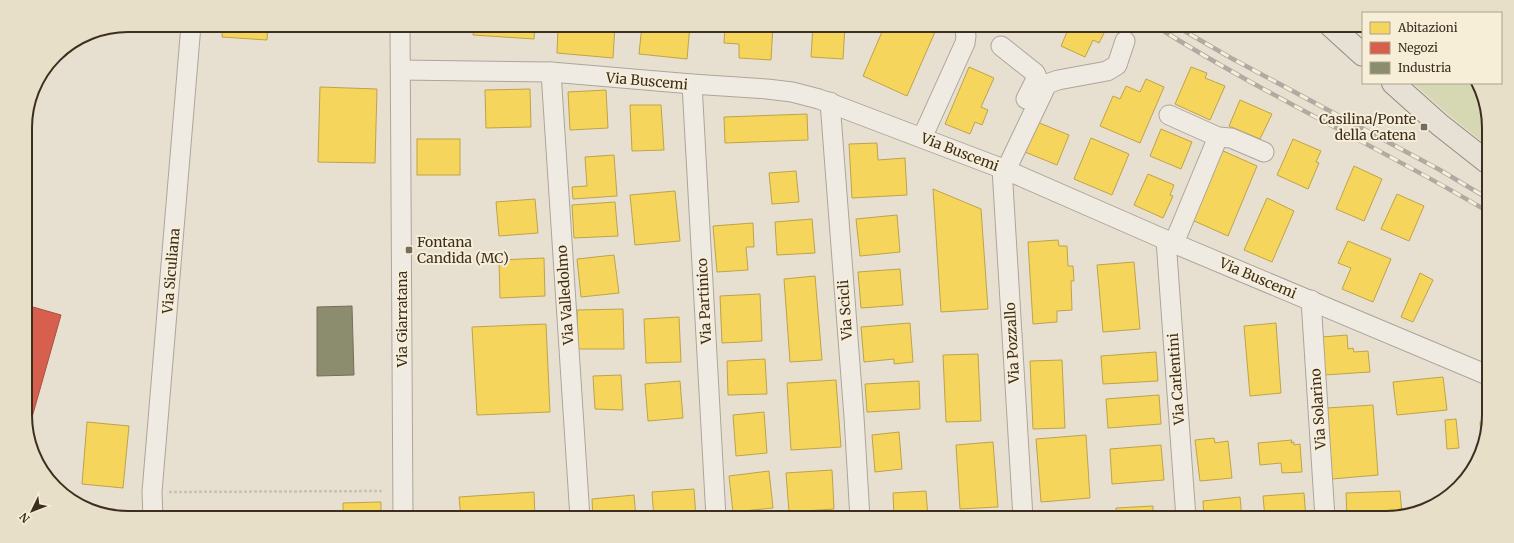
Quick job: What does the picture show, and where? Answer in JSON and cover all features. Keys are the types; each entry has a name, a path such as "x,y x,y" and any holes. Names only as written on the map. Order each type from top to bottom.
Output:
{"main road":[{"path":"1338,32 1362,54"},
{"path":"1394,84 1440,125 1482,158"}],"street":[{"name":"Via Siculiana","path":"153,511 152,492 190,32"},
{"name":"Via Giarratana","path":"400,32 402,70 403,511"},
{"path":"922,138 965,43 965,32"},
{"path":"1001,168 1047,84 1058,80 1107,72 1117,65 1125,42"},
{"path":"1001,46 1035,73 1036,77 1001,168"},
{"name":"Via Buscemi","path":"402,70 550,72 780,90 830,102 1001,168 1482,373"},
{"name":"Via Valledolmo","path":"550,72 580,511"},
{"name":"Via Partinico","path":"692,84 716,511"},
{"name":"Via Scicli","path":"830,102 854,417 860,511"},
{"path":"1169,115 1218,137 1231,138 1264,152"},
{"path":"1170,241 1218,137"},
{"name":"Via Pozzallo","path":"1001,168 1023,511"},
{"name":"Via Carlentini","path":"1170,241 1186,511"},
{"name":"Via Solarino","path":"1311,300 1325,511"}],"path":[{"path":"152,492 403,491"}],"green space":[{"path":"1414,84 1471,84 1479,103 1482,141 1449,115"}],"building: Abitazioni":[{"path":"222,32 268,32 267,40 222,37"},
{"path":"473,32 534,32 534,39 473,35"},
{"path":"558,32 615,32 613,58 557,53"},
{"path":"641,32 689,32 687,59 639,54"},
{"path":"725,32 773,32 771,60 739,58 739,44 724,43"},
{"path":"813,32 845,32 843,59 811,57"},
{"path":"882,32 935,32 907,96 863,76"},
{"path":"1067,32 1104,32 1099,43 1093,40 1085,57 1061,46"},
{"path":"969,67 994,78 981,107 988,110 982,125 975,122 970,134 945,124"},
{"path":"1191,67 1207,73 1205,78 1225,86 1210,120 1175,104"},
{"path":"1146,79 1164,87 1140,143 1100,126 1113,96 1120,99 1126,86 1140,92"},
{"path":"320,87 377,89 375,163 318,162"},
{"path":"530,89 531,127 486,128 485,90"},
{"path":"606,90 608,128 570,130 568,92"},
{"path":"1240,100 1272,114 1260,139 1229,126"},
{"path":"630,105 661,105 664,150 632,151"},
{"path":"807,114 808,140 725,143 724,117"},
{"path":"1032,120 1069,135 1057,165 1020,150"},
{"path":"1161,129 1192,142 1181,169 1150,156"},
{"path":"1091,138 1129,154 1112,195 1074,179"},
{"path":"417,139 460,139 460,175 417,175"},
{"path":"1293,139 1321,151 1316,162 1319,163 1308,189 1277,175"},
{"path":"877,143 878,160 905,158 907,195 852,198 849,144"},
{"path":"1221,150 1257,166 1228,236 1192,220"},
{"path":"614,155 617,196 573,199 572,187 587,186 585,157"},
{"path":"1354,166 1382,179 1364,221 1336,209"},
{"path":"796,171 799,202 772,204 769,173"},
{"path":"1148,174 1174,185 1170,195 1173,196 1163,218 1134,205"},
{"path":"933,189 981,209 988,309 941,312"},
{"path":"675,191 680,241 635,245 630,195"},
{"path":"1397,194 1424,206 1409,241 1381,229"},
{"path":"1267,198 1294,211 1272,262 1244,250"},
{"path":"535,199 538,233 499,236 496,202"},
{"path":"615,202 618,236 574,238 572,205"},
{"path":"897,215 900,252 860,256 856,219"},
{"path":"812,219 815,253 777,255 775,222"},
{"path":"753,223 754,247 746,247 748,270 717,272 713,226"},
{"path":"1058,240 1059,246 1067,246 1068,266 1073,266 1074,281 1071,281 1072,310 1057,311 1057,322 1033,324 1028,242"},
{"path":"1348,241 1391,259 1373,302 1342,289 1351,268 1338,263"},
{"path":"614,255 619,293 581,297 577,259"},
{"path":"544,258 545,296 500,298 499,260"},
{"path":"1134,262 1140,329 1103,332 1097,265"},
{"path":"900,269 903,305 861,308 858,272"},
{"path":"1420,273 1433,280 1413,322 1401,317"},
{"path":"815,276 822,360 790,362 784,279"},
{"path":"760,294 762,341 722,343 720,296"},
{"path":"623,309 624,349 578,349 577,310"},
{"path":"679,317 681,362 646,363 644,319"},
{"path":"910,323 913,362 894,364 894,359 864,362 861,327"},
{"path":"1276,323 1281,393 1250,396 1244,326"},
{"path":"546,324 550,412 477,415 472,327"},
{"path":"1347,335 1348,349 1353,348 1354,352 1368,351 1370,372 1324,375 1322,337"},
{"path":"1156,352 1158,381 1103,384 1101,356"},
{"path":"978,354 981,421 946,422 943,355"},
{"path":"765,359 767,394 728,395 727,361"},
{"path":"1062,360 1065,428 1033,429 1030,361"},
{"path":"621,375 623,410 595,409 593,376"},
{"path":"1443,377 1447,410 1397,415 1393,382"},
{"path":"836,380 841,447 791,450 787,383"},
{"path":"680,381 683,418 648,421 645,384"},
{"path":"919,381 920,409 867,412 865,384"},
{"path":"1159,395 1161,424 1108,428 1106,399"},
{"path":"1373,405 1378,475 1332,479 1327,408"},
{"path":"764,412 767,453 736,456 733,415"},
{"path":"1456,419 1459,448 1447,449 1445,420"},
{"path":"87,422 129,426 123,488 82,484"},
{"path":"899,432 902,469 875,472 872,435"},
{"path":"1086,435 1090,498 1041,502 1036,439"},
{"path":"1214,438 1215,443 1228,441 1232,478 1200,481 1195,440"},
{"path":"1292,440 1291,443 1294,442 1294,445 1300,444 1302,472 1282,473 1281,463 1260,465 1258,443"},
{"path":"993,442 998,507 960,509 956,445"},
{"path":"1161,445 1164,480 1112,484 1110,449"},
{"path":"832,470 834,509 789,511 786,473"},
{"path":"769,471 773,508 733,511 729,476"},
{"path":"694,489 696,511 653,511 652,492"},
{"path":"926,491 927,511 894,511 893,493"},
{"path":"1400,491 1402,510 1392,511 1347,511 1346,493"},
{"path":"534,492 535,511 460,511 459,497"},
{"path":"1304,493 1305,511 1264,511 1263,496"},
{"path":"634,495 635,511 593,511 592,499"},
{"path":"1240,497 1241,511 1204,511 1203,501"},
{"path":"381,502 381,511 343,511 343,503"},
{"path":"1153,506 1153,511 1116,511 1116,508"}],"building: Negozi":[{"path":"32,307 61,315 32,417"}],"building: Industria":[{"path":"352,306 354,375 317,376 317,307"}],"railway":[{"path":"1165,32 1277,97 1404,164 1482,208"},
{"path":"1186,32 1231,58 1440,170 1482,195"}],"place":[{"name":"Casilina/Ponte della Catena","path":"1424,127"},
{"name":"Fontana Candida (MC)","path":"409,250"}]}
